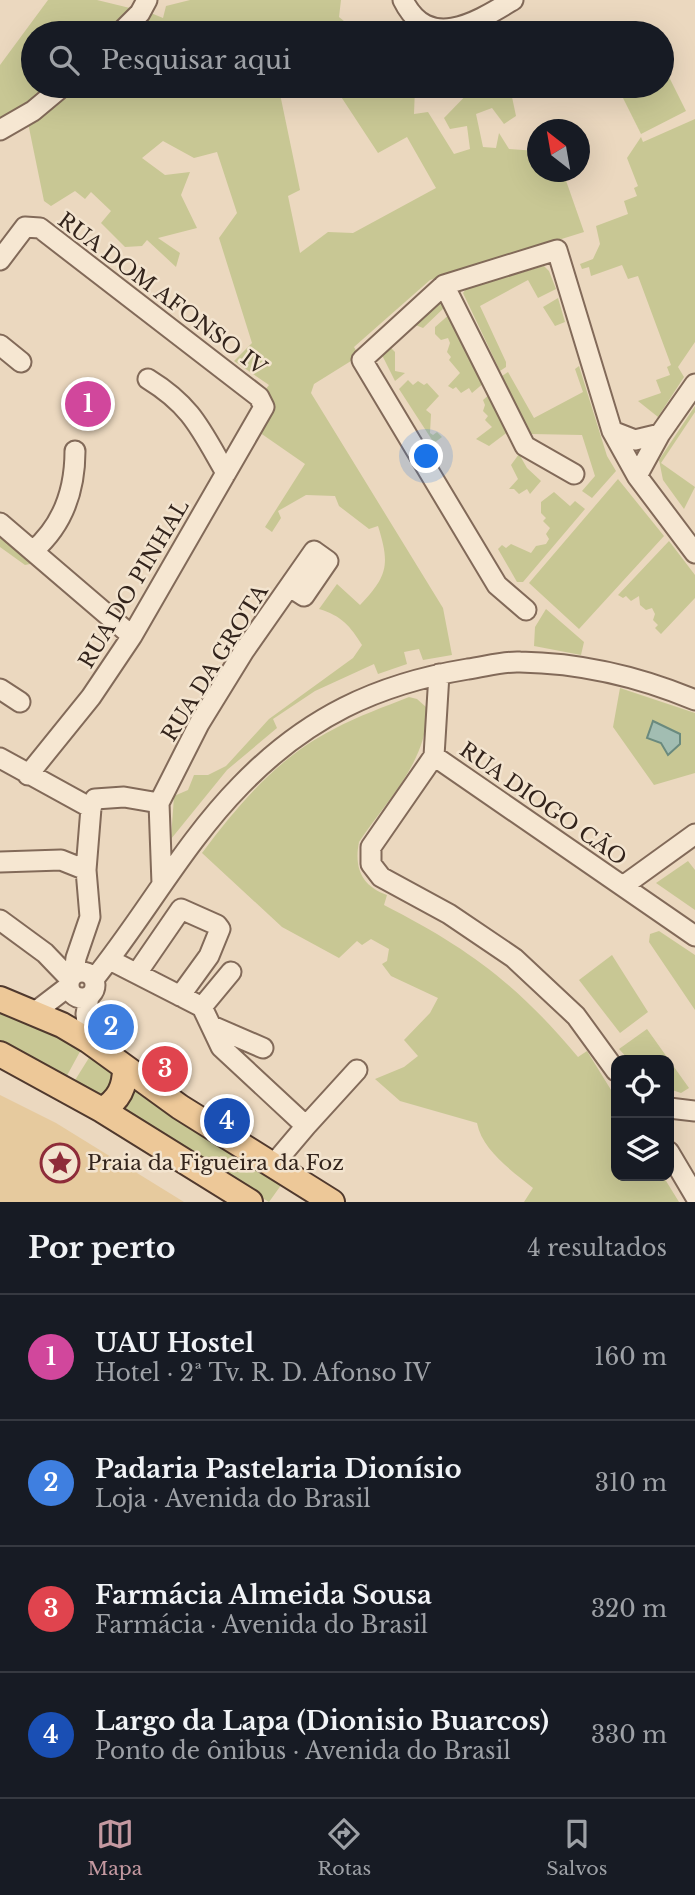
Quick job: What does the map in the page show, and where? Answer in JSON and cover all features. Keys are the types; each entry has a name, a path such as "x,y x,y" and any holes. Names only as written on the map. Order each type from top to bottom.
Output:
{"main road":[{"path":"0,999 35,1012 89,1041 180,1107 332,1202"},
{"path":"0,1054 102,1111 250,1202"},
{"path":"102,1111 120,1094 125,1083 125,1068"}],"street":[{"path":"132,21 147,0"},
{"path":"403,0 417,19 422,21"},
{"path":"476,21 513,0"},
{"path":"0,130 33,111 49,98"},
{"name":"RUA DOM AFONSO IV","path":"0,260 25,227 40,228 259,397 264,407"},
{"path":"526,610 498,585 362,360 444,285 557,250 612,431 637,476 695,553"},
{"path":"444,285 525,446 574,474"},
{"path":"0,345 21,362"},
{"path":"148,379 175,396 192,413 226,473"},
{"path":"637,476 660,434 695,384"},
{"name":"RUA DO PINHAL","path":"28,775 91,697 132,636 264,407"},
{"path":"612,431 635,440 660,434"},
{"path":"33,551 45,541 71,496 75,451"},
{"path":"0,523 132,636"},
{"name":"RUA DA GROTA","path":"162,884 159,803 199,724 244,651 290,587"},
{"path":"89,1041 86,1014 91,988 200,832 240,785 291,739 362,696 448,673 518,661 584,667 657,684 695,700"},
{"name":"RUA DIOGO CÃO","path":"448,673 434,756 695,936"},
{"path":"0,689 20,702"},
{"path":"434,756 371,847 371,864 381,877 449,914 514,958 576,1016 611,1064"},
{"path":"1,761 90,808"},
{"path":"35,1012 71,980 90,917 86,870 90,808 95,799 124,797 159,803"},
{"path":"623,886 695,834"},
{"path":"0,862 61,860 86,870"},
{"path":"136,973 181,909 220,929 209,956 180,996"},
{"path":"0,920 45,953 71,980 76,996 91,988"},
{"path":"110,960 202,1007 221,1047 306,1126"},
{"path":"202,1007 231,972"},
{"path":"212,1026 263,1048"},
{"path":"272,1165 357,1070"},
{"path":"674,1109 695,1111"},
{"path":"674,1160 695,1196"}],"shaded area":[{"path":"48,0 97,0 134,9 124,21 32,21"},
{"path":"190,0 341,0 339,17 344,21 136,21 146,11 163,18 166,6"},
{"path":"21,37 21,98 35,98 0,122 0,65"},
{"path":"674,87 686,111 641,134 623,98 674,98"},
{"path":"53,98 281,98 300,190 288,196 300,253 328,232 353,233 436,188 407,137 378,153 342,98 415,98 414,114 428,112 454,154 470,149 467,126 450,129 444,118 463,98 512,98 516,116 504,124 492,108 476,114 483,147 496,148 499,133 509,149 527,150 527,182 566,182 584,232 430,280 354,347 359,356 314,384 311,393 443,608 452,655 423,660 419,649 404,652 407,664 378,674 374,664 315,691 273,719 277,728 227,770 171,839 174,796 188,790 194,775 208,775 226,766 269,719 353,658 362,645 358,638 340,618 319,609 337,584 360,605 381,577 384,550 378,526 369,529 339,506 335,496 306,495 278,511 281,518 272,532 265,527 305,464 256,430 262,394 269,385 234,361 252,343 219,238 237,213 217,152 194,158 163,141 142,158 165,175 190,172 181,195 197,228 158,238 180,253 176,267 147,240 142,246 125,247 101,223 111,211 91,192 85,199 75,191 51,206 44,201 27,118"},
{"path":"695,119 695,342 678,367 684,377 658,417 638,401 661,393 656,380 670,375 667,367 671,365 638,276 628,279 622,265 591,276 589,267 582,269 580,264 593,259 600,244 596,226 628,214 624,201 637,196 634,188 638,186 627,158 641,137 643,142"},
{"path":"544,266 549,271 556,289 538,298 528,280 480,306 506,362 506,367 500,371 463,293 466,289"},
{"path":"558,298 565,322 555,326 543,307"},
{"path":"439,302 446,306 423,328 413,324 391,348 395,352 395,371 405,373 395,381 380,351"},
{"path":"451,313 485,382 472,393 469,388 461,393 456,387 453,389 448,386 460,373 449,360 451,357 447,352 450,343 448,338 441,340 435,334 435,327"},
{"path":"579,366 607,456 616,471 592,498 582,491 595,476 582,435 531,434 502,376 508,372 534,418 583,392 575,369"},
{"path":"408,380 413,385 418,381 424,385 427,383 439,396 426,410 431,414 430,433 433,435 437,432 442,437 434,443 399,389"},
{"path":"490,394 509,431 489,446 476,439 492,427 485,420 488,416 483,411 483,400"},
{"path":"695,406 695,412 661,463 695,487 684,509 663,480 659,460"},
{"path":"519,454 527,468 541,481 530,494 527,489 519,494 514,489 509,489 518,479 511,465"},
{"path":"618,479 664,536 579,629 529,583"},
{"path":"554,492 570,506 575,501 585,509 523,582 517,582 498,549 502,545 506,548 511,544 531,553 536,546 546,544 549,539 546,534 550,528 543,521 546,518 541,513 541,502"},
{"path":"0,531 33,557 30,564 25,565 0,547"},
{"path":"669,541 695,575 695,598 661,634 655,628 658,625 653,620 655,614 652,608 646,610 640,605 639,596 631,601 626,596 623,598 618,595"},
{"path":"546,609 584,642 581,655 534,646 535,627"},
{"path":"620,688 695,713 695,773 654,785 613,727"},
{"path":"409,697 417,699 426,707 426,726 414,761 359,842 359,867 365,881 387,895 384,905 466,953 512,988 578,1057 587,1051 611,1090 611,1181 666,1181 679,1202 524,1202 533,1188 491,1151 477,1123 400,1101 375,1079 404,1067 418,1056 404,1040 430,1013 438,998 391,976 382,964 387,961 389,949 371,939 362,945 357,941 339,958 282,927 202,853 245,800 277,768 314,740"},
{"path":"653,721 680,734 680,744 668,755 661,743 647,738"},
{"path":"688,861 695,870 695,910 656,883"},
{"path":"659,931 695,955 695,1010 649,942 650,934"},
{"path":"612,955 648,1012 620,1033 579,980"},
{"path":"0,1012 10,1013 82,1048 64,1081 0,1046"},
{"path":"647,1029 666,1055 624,1055 619,1049"},
{"path":"92,1053 113,1072 114,1087 100,1098 72,1085"},
{"path":"674,1067 689,1088 681,1093 674,1091"},
{"path":"132,1084 284,1181 269,1202 116,1109"}],"sand":[{"name":"Praia da Figueira da Foz","path":"0,1095 56,1123 184,1202 0,1202"}],"place":[{"name":"UAU Hostel","path":"88,404"},
{"name":"Padaria Pastelaria Dionísio","path":"111,1027"},
{"name":"Farmácia Almeida Sousa","path":"165,1069"},
{"name":"Largo da Lapa (Dionisio Buarcos)","path":"227,1121"},
{"name":"Praia da Figueira da Foz","path":"60,1163"}]}
